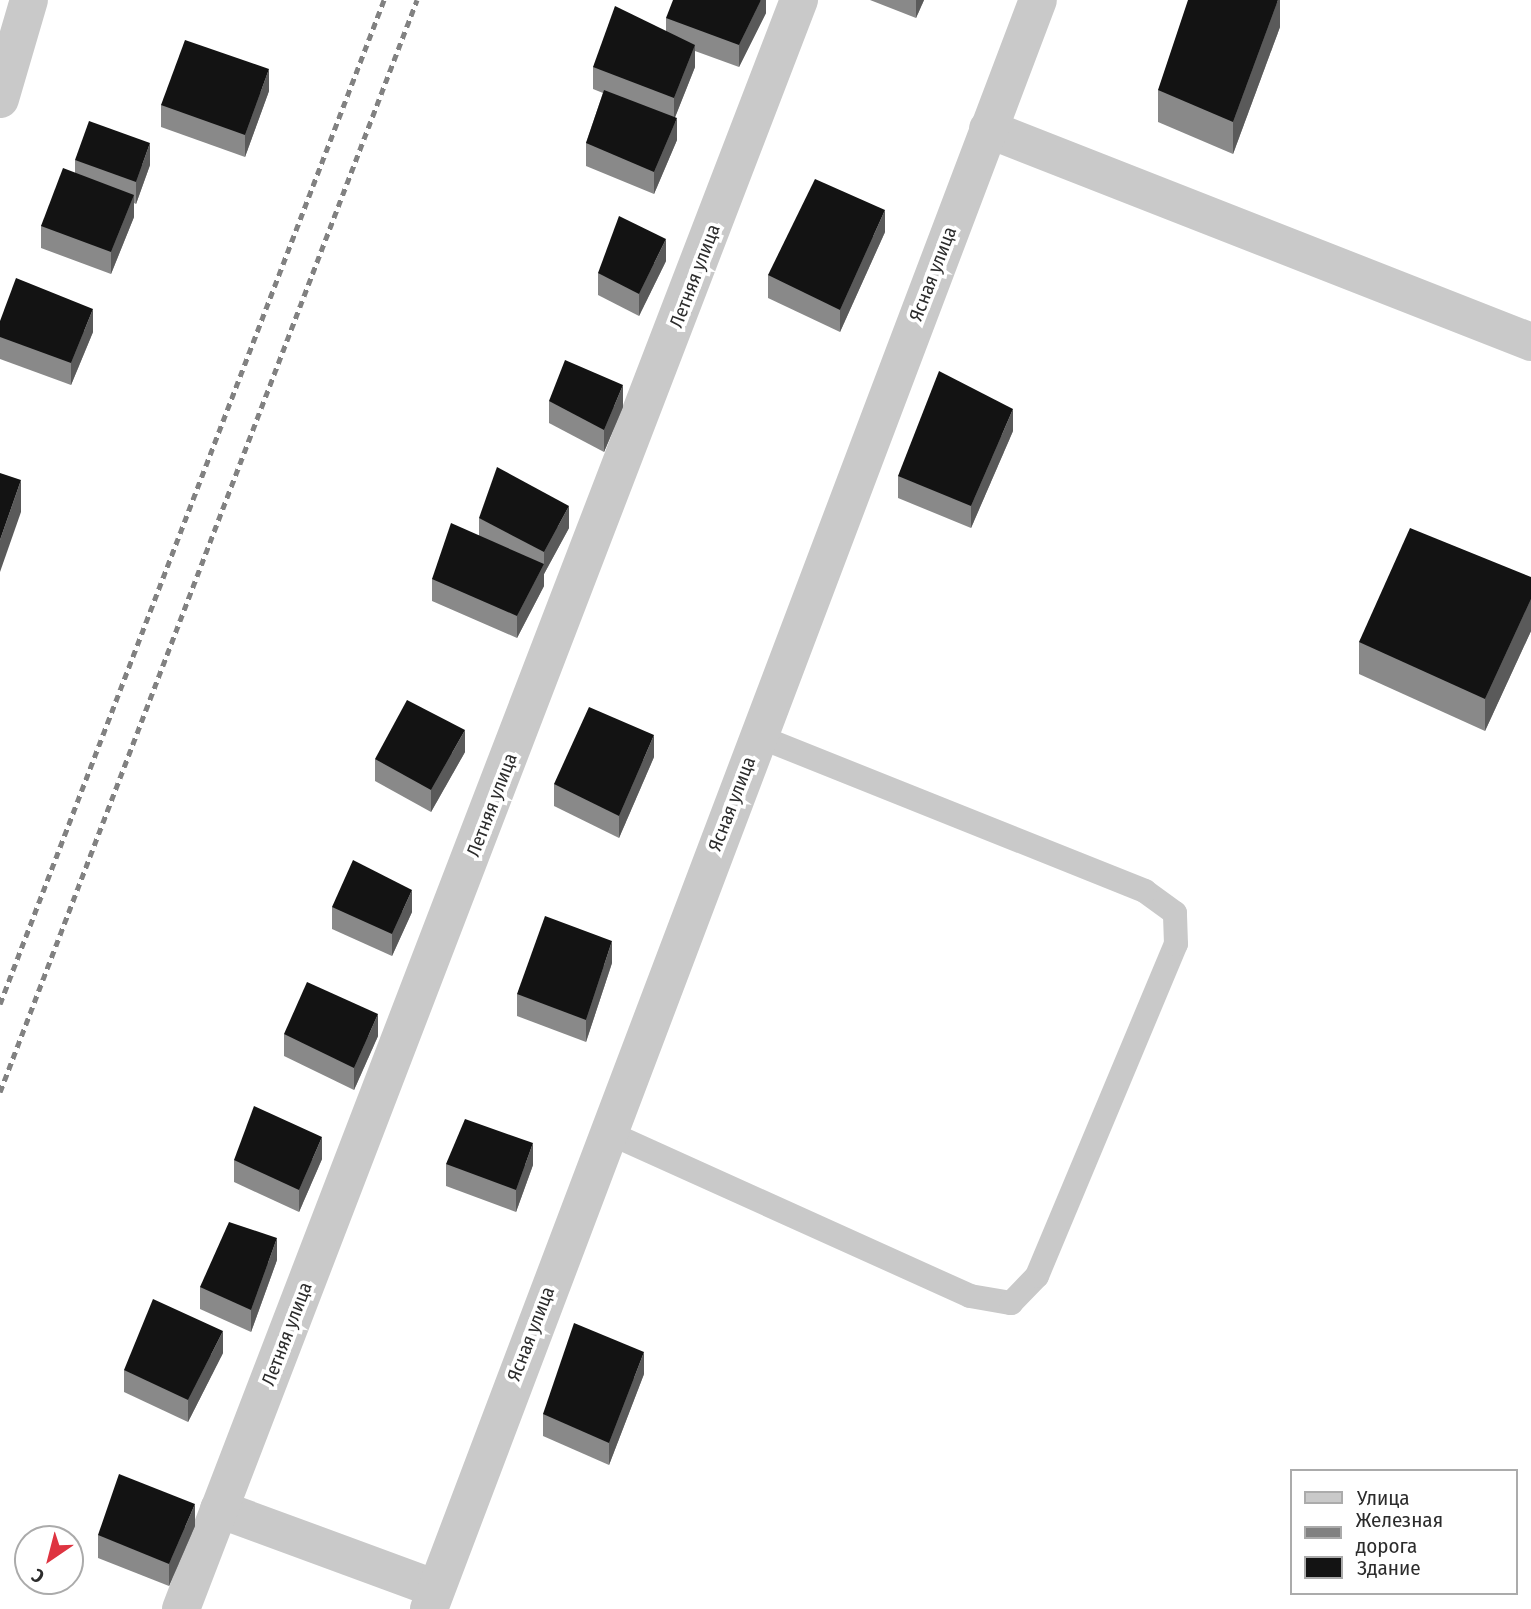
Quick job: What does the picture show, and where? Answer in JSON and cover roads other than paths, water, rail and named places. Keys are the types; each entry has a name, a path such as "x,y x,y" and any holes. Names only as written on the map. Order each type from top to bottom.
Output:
{"street":[{"path":"0,99 29,0"},
{"name":"Летняя улица","path":"181,1609 799,0"},
{"name":"Ясная улица","path":"433,1599 607,1132 1038,0"},
{"path":"988,129 1531,342"},
{"path":"219,1509 433,1599"}],"lane":[{"path":"607,1132 970,1296 1011,1303 1037,1276 1176,944 1175,913 1145,891 758,736"}],"railway":[{"path":"0,1004 384,0"},
{"path":"0,1092 417,0"}]}
